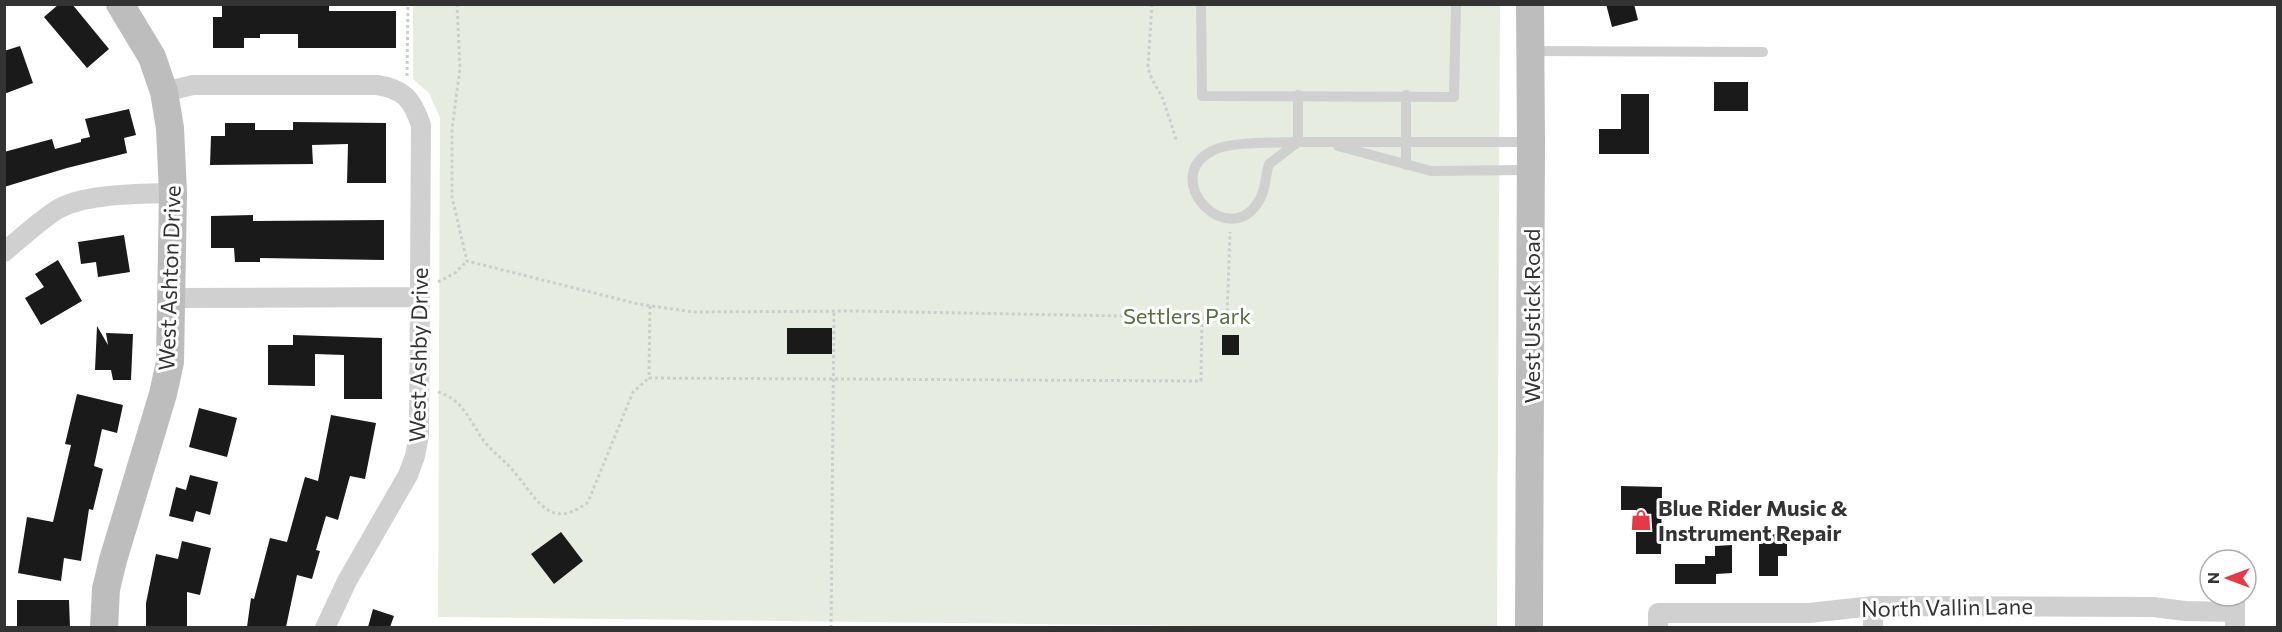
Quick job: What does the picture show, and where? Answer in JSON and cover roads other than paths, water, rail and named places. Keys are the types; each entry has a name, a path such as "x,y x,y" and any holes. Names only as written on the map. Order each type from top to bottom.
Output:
{"street":[{"name":"West Ashton Drive","path":"104,627 106,589 113,560 171,362 173,193 171,128 164,92 152,57 120,4"},
{"name":"West Ustick Road","path":"1529,627 1530,4"},
{"name":"West Ashby Drive","path":"164,92 193,85 377,85 394,87 408,89 421,125 426,290 419,435 415,456 408,475 347,581 325,627"},
{"path":"4,252 56,209 120,194 173,193"},
{"path":"172,298 426,290"},
{"path":"1873,606 1873,627"},
{"name":"North Vallin Lane","path":"1659,620 1809,613 1873,606 2153,606 2185,619 2235,612"}],"lane":[{"path":"1201,4 1202,96 1406,95 1454,97 1455,4"},
{"path":"1530,51 1763,52"},
{"path":"1298,95 1298,142"},
{"path":"1406,95 1406,165"},
{"path":"1298,142 1269,164 1262,197 1248,213 1229,218 1209,213 1196,197 1193,177 1202,158 1219,147 1298,142 1531,142"},
{"path":"1323,142 1431,171 1531,170"}],"place":[{"name":"Blue Rider Music & Instrument Repair","path":"1641,520"}],"park label":[{"name":"Settlers Park","path":"1187,315"}]}
